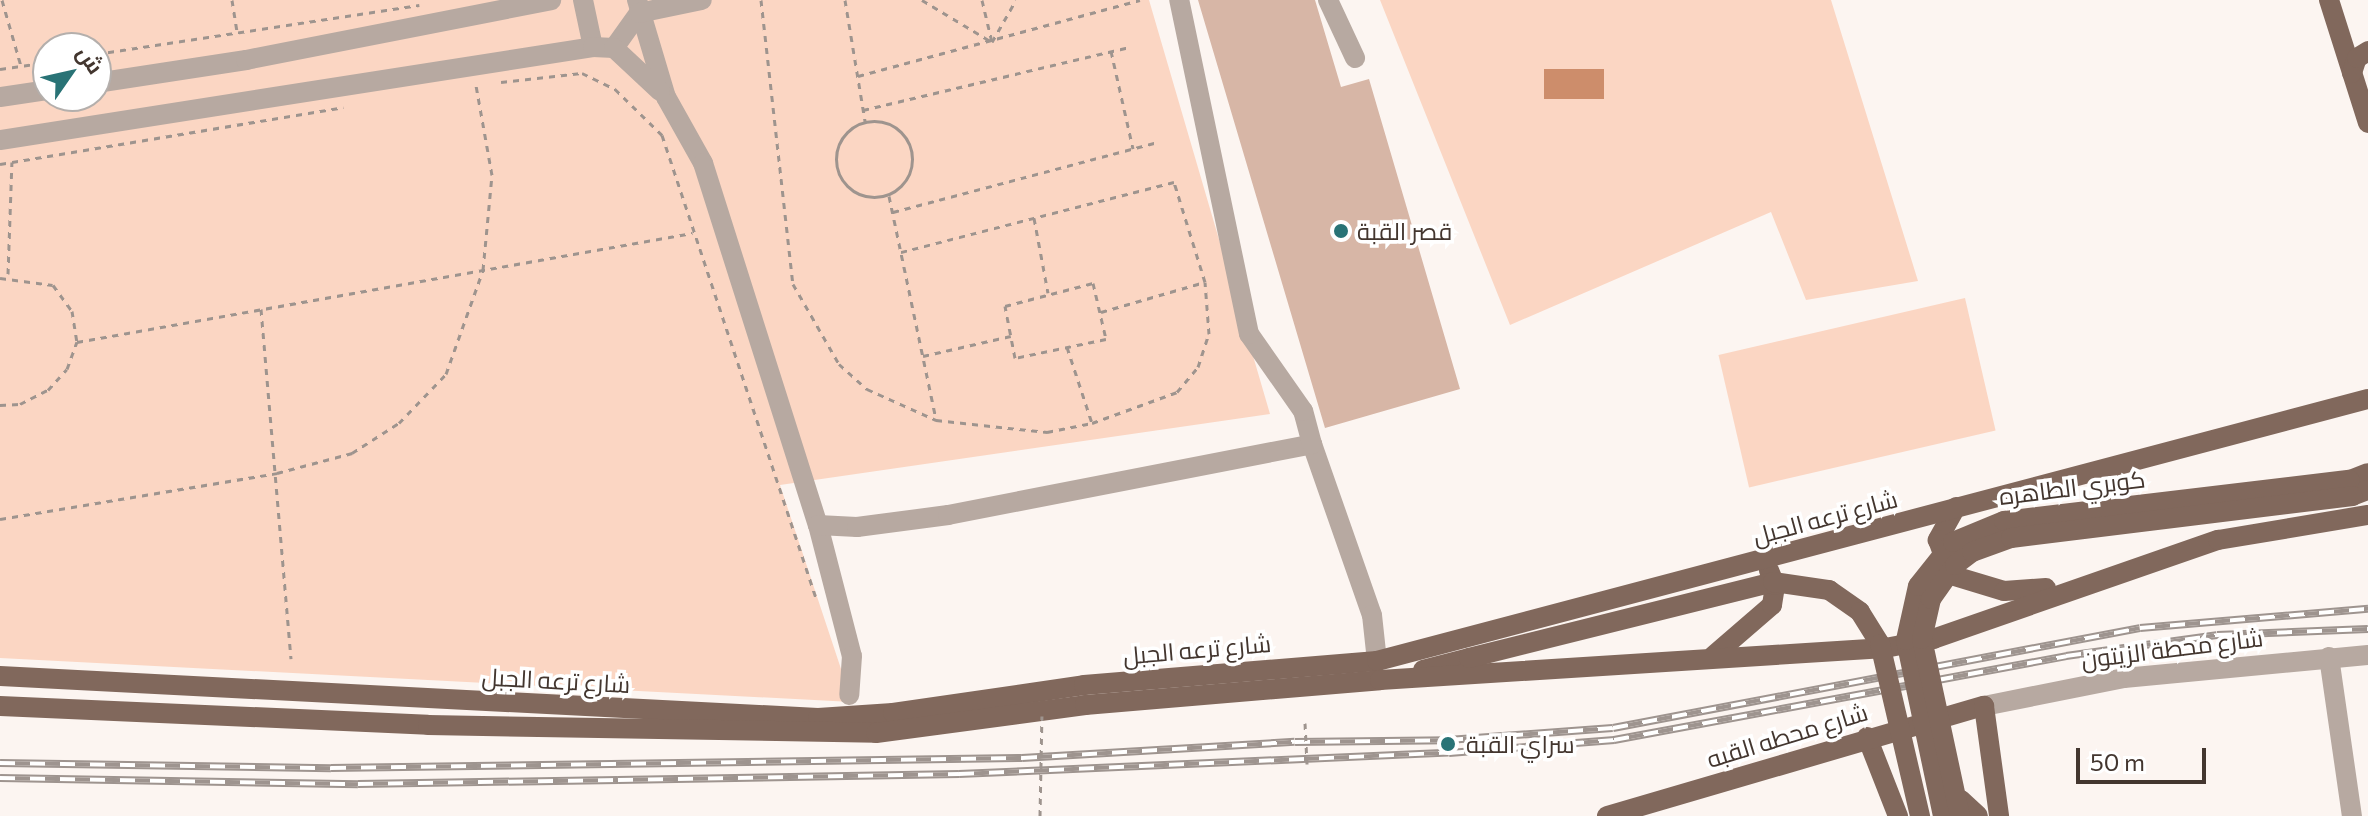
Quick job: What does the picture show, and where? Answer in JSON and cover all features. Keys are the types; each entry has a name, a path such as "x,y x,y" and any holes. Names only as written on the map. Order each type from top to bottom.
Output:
{"main road":[{"path":"2329,0 2368,123"},
{"path":"2352,73 2357,58 2368,51"},
{"name":"شارع ترعه الجبل","path":"1378,670 1956,507 2368,399"},
{"name":"كوبري الطاهره","path":"1943,816 1906,640 1918,586 1953,542 2004,521 2359,485"},
{"name":"كوبري الطاهره","path":"1960,816 1922,639 1931,599 1955,565 1990,543 2011,538 2359,485"},
{"path":"1956,507 1938,540 1943,565 1961,582 2026,591 2101,578"},
{"name":"شارع ترعه الجبل","path":"0,676 818,718 893,713 1084,685 1836,652 1933,639 2101,578 2218,540 2368,515"},
{"path":"1713,656 1772,605 1772,575 1758,562"},
{"name":"شارع ترعه الجبل","path":"0,706 428,725 823,734 1469,658 1773,582 1820,587 1860,612 1880,644 1920,816"},
{"path":"1984,706 1999,816"},
{"name":"شارع محطه القبه","path":"1607,816 1867,737 1984,706"},
{"path":"1867,737 1898,816"},
{"path":"1913,816 1927,802 1950,797 1978,816"}],"street":[{"path":"112,81 246,60 551,0"},
{"path":"583,0 604,47 666,97"},
{"path":"0,140 604,47 638,6 702,0"},
{"path":"1179,0 1249,334 1303,411 1372,615 1378,670"},
{"path":"1328,0 1355,58"},
{"path":"638,6 666,97 703,163 818,525 852,656 849,695"},
{"path":"0,97 32,92"},
{"path":"818,525 857,527 948,515 1312,444"},
{"name":"شارع محطة الزيتون","path":"1984,706 2112,680 2368,655"},
{"path":"2329,657 2352,816"}],"path":[{"path":"2,0 21,66"},
{"path":"232,0 237,32"},
{"path":"761,0 793,284 839,364 867,389 936,420 1047,432 1092,423 1177,392 1198,367 1209,334 1205,282 1174,182 901,252"},
{"path":"845,0 865,121"},
{"path":"922,0 992,42"},
{"path":"982,0 992,42"},
{"path":"992,42 1016,0"},
{"path":"858,76 1140,0"},
{"path":"112,52 424,5"},
{"path":"863,110 1129,47"},
{"path":"1111,51 1133,149"},
{"path":"0,69 32,64"},
{"path":"461,87 582,73 615,89 662,135 692,233 819,606"},
{"path":"0,519 277,473 352,453 399,423 446,374 483,270 492,175 476,85"},
{"path":"0,164 353,105"},
{"path":"865,121 897,128 913,156 906,183 889,196 870,198 848,188 836,169 836,151 847,132 865,121"},
{"path":"893,212 1155,143"},
{"path":"8,276 12,162"},
{"path":"889,196 936,420"},
{"path":"1034,218 1048,294"},
{"path":"77,342 692,233"},
{"path":"0,278 8,276 53,285 72,311 77,342 67,369 48,390 20,404 0,405"},
{"path":"1099,312 1205,282"},
{"path":"1093,283 1099,312 1106,339 1015,358 1005,306 1093,283"},
{"path":"261,309 291,659"},
{"path":"923,356 1011,336"},
{"path":"1067,347 1092,423"},
{"path":"1040,816 1042,716"},
{"path":"1305,723 1307,764"}],"shaded area":[{"path":"0,0 1149,0 1270,414 780,485 852,702 0,658"},
{"path":"1380,0 1831,0 1918,281 1806,300 1771,212 1510,325"},
{"path":"1544,69 1604,69 1604,99 1544,99"},
{"path":"1965,298 1996,431 1749,487 1718,355"}],"building":[{"name":"قصر القبة","path":"1198,0 1315,0 1341,87 1369,79 1460,389 1325,428"}],"railway":[{"path":"0,763 331,768 1022,758 1295,742 1448,740 1613,728 2140,628 2368,609"},
{"path":"0,778 358,784 618,780 959,774 1449,753 1614,740 2066,656 2217,635 2368,629"}],"place":[{"name":"قصر القبة","path":"1341,231"},
{"name":"سراي القبة","path":"1448,744"}]}
